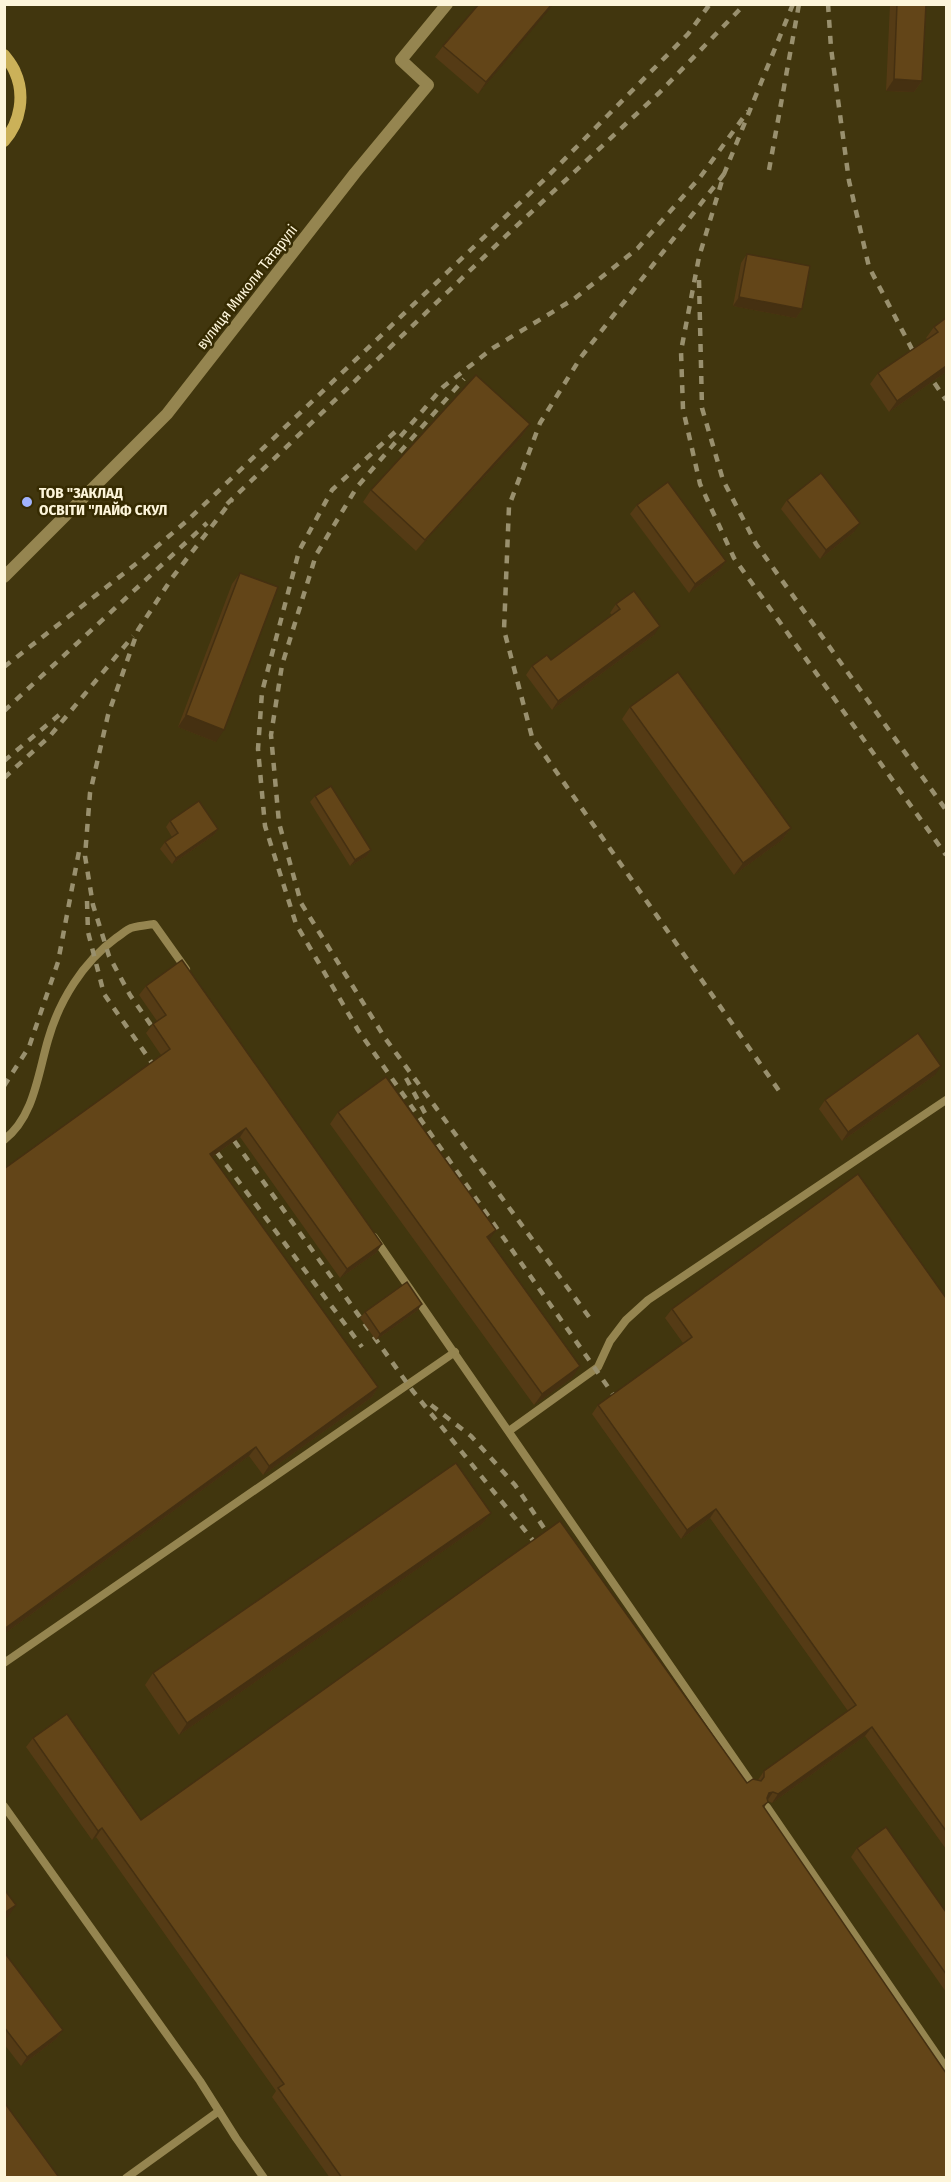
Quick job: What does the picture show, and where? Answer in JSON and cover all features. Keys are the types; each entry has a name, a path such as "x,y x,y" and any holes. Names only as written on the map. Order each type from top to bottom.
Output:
{"street":[{"name":"вулиця Миколи Татарулі","path":"4,577 167,414 355,173 428,85 401,60 447,4"},
{"path":"4,55 15,71 21,93 19,115 4,141"}],"lane":[{"path":"4,1140 20,1124 28,1107 59,1008 89,963 107,945 130,928 154,924 188,972"},
{"path":"509,1431 598,1367 610,1341 626,1320 648,1300 946,1100"},
{"path":"366,1226 752,1784"},
{"path":"4,1663 455,1353"},
{"path":"4,1806 200,2081 264,2178"},
{"path":"767,1807 946,2068"},
{"path":"126,2178 219,2111"}],"building":[{"path":"479,4 552,4 486,82 443,46"},
{"path":"897,4 926,4 922,81 894,79"},
{"path":"747,254 810,266 802,309 739,297"},
{"path":"946,318 946,366 897,401 878,373 938,332 934,327"},
{"path":"476,375 530,424 425,540 371,490"},
{"path":"821,473 860,523 826,550 787,500"},
{"path":"668,482 726,561 695,584 637,505"},
{"path":"240,573 278,587 224,730 186,715"},
{"path":"634,591 660,626 558,701 532,666 547,655 551,660 620,609 616,604"},
{"path":"678,672 791,828 743,863 630,707"},
{"path":"331,786 371,850 355,860 315,796"},
{"path":"199,801 218,829 176,858 165,842 178,833 170,821"},
{"path":"182,960 382,1244 347,1269 246,1128 210,1154 378,1387 269,1466 256,1447 4,1629 4,1169 170,1049 153,1024 166,1015 146,986"},
{"path":"918,1033 941,1066 848,1132 825,1100"},
{"path":"386,1077 496,1230 487,1237 580,1366 542,1394 338,1112"},
{"path":"858,1174 946,1298 946,1831 872,1727 778,1794 769,1793 768,1802 763,1806 946,2073 946,2178 342,2178 278,2088 284,2084 102,1828 98,1831 33,1738 67,1714 141,1820 560,1521 747,1783 753,1779 761,1781 764,1771 856,1705 716,1509 687,1530 598,1405 692,1337 672,1309"},
{"path":"407,1282 422,1304 380,1334 365,1312"},
{"path":"456,1463 491,1513 187,1723 153,1673"},
{"path":"886,1827 946,1912 946,1974 857,1848"},
{"path":"4,1889 16,1905 4,1913"},
{"path":"4,1952 63,2030 27,2057 4,2027"},
{"path":"4,2102 58,2176 56,2178 4,2178"}],"railway":[{"path":"4,667 141,560 189,519 547,177 688,34 710,4"},
{"path":"227,504 510,232 659,93 745,4"},
{"path":"793,4 724,174 699,257 681,351 683,409 700,484 734,558 946,855"},
{"path":"769,170 799,4"},
{"path":"828,4 831,48 849,181 869,267 914,353 946,400"},
{"path":"589,1317 385,1038 301,903 279,823 271,735 282,665 316,555 357,487 443,387 493,348 574,299 638,248 701,176 748,111"},
{"path":"724,174 581,357 540,423 509,506 504,630 532,737 782,1095"},
{"path":"699,280 702,408 723,480 756,544 946,810"},
{"path":"400,452 464,379"},
{"path":"395,432 332,490 299,551 262,692 258,749 265,826 296,924 358,1030 615,1397"},
{"path":"160,1038 130,995 109,956 93,905 85,856 90,793 108,715 138,630 172,578 232,500"},
{"path":"4,711 207,523"},
{"path":"4,778 50,736 133,636"},
{"path":"4,761 59,715"},
{"path":"4,1086 29,1047 58,962 80,846"},
{"path":"87,901 88,932 104,994 161,1076"},
{"path":"406,1078 426,1115"},
{"path":"225,1128 412,1390 535,1543"},
{"path":"207,1139 362,1347"},
{"path":"431,1405 471,1436 515,1485 548,1534"}],"place":[{"name":"ТОВ \"ЗАКЛАД ОСВІТИ \"ЛАЙФ СКУЛ","path":"27,502"}]}
